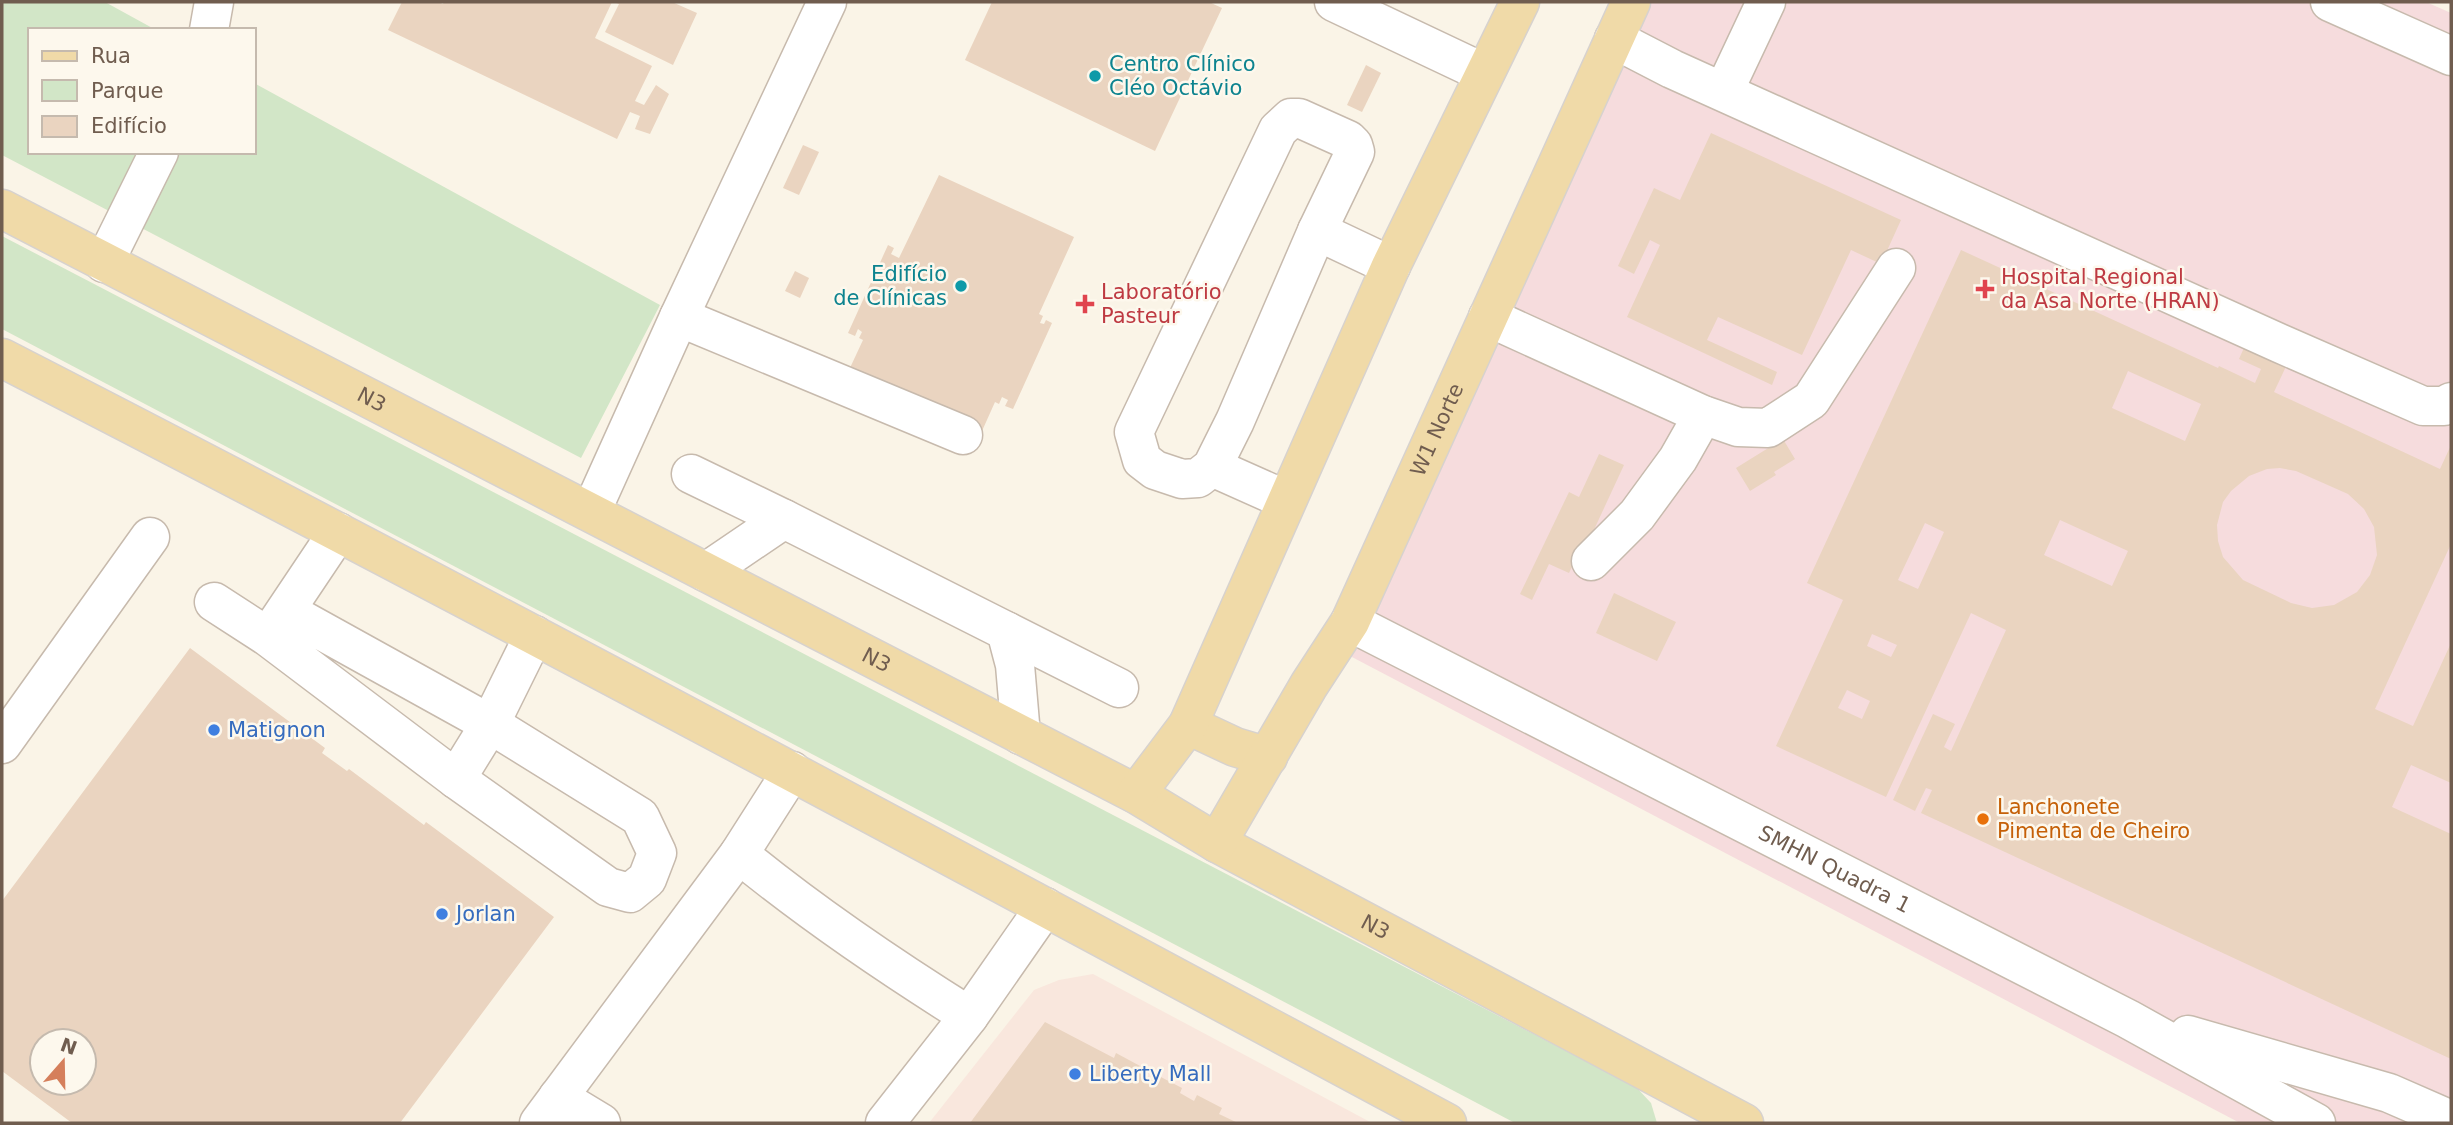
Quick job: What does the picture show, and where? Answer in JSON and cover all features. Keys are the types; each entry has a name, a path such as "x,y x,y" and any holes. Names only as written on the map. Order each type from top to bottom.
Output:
{"main road":[{"path":"1136,794 1188,725 1391,266 1520,2"},
{"name":"W1 Norte","path":"1217,843 1309,685 1350,622 1631,2"},
{"name":"N3","path":"2,209 1136,794 1217,843 1696,1112 1744,1123"},
{"path":"2,358 792,771 1447,1123"},
{"path":"1188,725 1235,747 1268,757"}],"lane":[{"path":"209,28 214,2"},
{"path":"591,512 827,2"},
{"path":"1334,2 1484,73"},
{"path":"1724,92 1766,2"},
{"path":"2330,2 2451,56"},
{"path":"1614,40 2423,406 2444,406 2451,402"},
{"path":"1291,118 1299,118 1348,140 1353,145 1354,152 1317,231 1235,421 1212,467 1198,478 1182,480 1156,470 1142,460 1134,432 1278,130 1291,118"},
{"path":"104,263 158,154"},
{"path":"1317,231 1391,266"},
{"path":"1488,317 1703,415 1738,427 1768,428 1811,400 1896,268"},
{"path":"679,317 964,435"},
{"path":"1591,561 1637,515 1678,459 1703,415"},
{"path":"1212,467 1286,500"},
{"path":"691,474 1119,688"},
{"path":"706,572 784,519"},
{"path":"277,624 338,532"},
{"path":"2,744 150,537"},
{"path":"214,602 277,624 490,724 640,817 657,853 647,879 630,893 608,887 456,779 277,624"},
{"name":"SMHN Quadra 1","path":"1350,622 2129,1019 2305,1118"},
{"path":"1006,631 1014,665 1021,735"},
{"path":"456,779 490,724 534,635"},
{"path":"601,1123 549,1110 739,854 792,771"},
{"path":"739,854 797,902 969,1016"},
{"path":"884,1123 969,1016 1045,907"},
{"path":"2129,1019 2389,1093 2451,1120"},
{"path":"2305,1118 2311,1070"}],"shaded area":[{"name":"Hospital Regional da Asa Norte (HRAN)","path":"1652,2 2426,2 2451,13 2451,1123 2240,1123 1350,656"},
{"path":"1093,974 1372,1123 929,1123 1034,990 1059,980"}],"green space":[{"path":"2,2 105,2 152,28 28,28 28,154 256,154 256,84 660,305 581,458 2,155"},
{"path":"2,236 1637,1088 1651,1103 1657,1123 1515,1123 2,329"}],"building":[{"path":"402,2 612,2 595,38 652,66 635,101 644,105 656,85 669,94 650,134 635,129 640,116 630,112 617,139 388,30"},
{"path":"614,2 672,2 697,13 673,65 605,32 619,4"},
{"name":"Centro Clínico Cléo Octávio","path":"992,2 1209,2 1222,8 1155,151 965,60"},
{"path":"1366,65 1381,73 1362,112 1347,105"},
{"path":"1711,133 1901,220 1881,264 1851,250 1802,355 1718,317 1707,340 1777,372 1772,385 1627,317 1660,245 1650,240 1634,274 1618,266 1654,188 1680,200"},
{"path":"803,145 819,152 799,195 783,188"},
{"name":"Edifício de Clínicas","path":"939,175 1074,237 1039,314 1043,316 1040,323 1044,324 1046,320 1052,323 1013,409 1005,406 1008,400 1002,397 999,404 995,402 982,431 849,370 863,340 859,338 862,332 858,329 855,336 848,333 888,245 894,248 891,254 899,258"},
{"path":"1961,250 2255,383 2261,369 2239,359 2247,341 2289,360 2274,392 2440,469 2451,445 2451,544 2375,709 2413,726 2451,643 2451,783 2411,765 2392,807 2451,834 2451,1059 1921,813 1932,790 1926,788 1915,811 1893,800 1933,714 1955,724 1944,747 1951,751 2006,630 1971,613 1886,797 1776,746 1843,600 1807,583","holes":["2128,371 2201,404 2185,441 2112,408","2267,469 2296,471 2348,494 2364,509 2374,527 2377,555 2370,575 2357,592 2334,605 2312,608 2291,603 2243,580 2223,557 2217,525 2223,502 2231,491 2249,476","2060,520 2128,551 2112,586 2044,555","1925,523 1944,532 1918,589 1898,580","1872,634 1897,645 1891,657 1867,646","1847,690 1870,701 1862,719 1838,708"]},
{"path":"795,271 809,278 800,298 785,291"},
{"path":"1783,439 1795,459 1750,491 1736,468"},
{"path":"1599,454 1624,465 1586,547 1582,546 1569,573 1549,564 1532,600 1520,594 1569,492 1579,497"},
{"path":"1614,593 1676,622 1657,661 1596,633"},
{"path":"190,648 325,748 322,753 347,771 349,769 424,825 426,822 554,917 400,1123 72,1123 37,1097 98,1097 98,1027 28,1027 28,1090 2,1071 2,901"},
{"name":"Liberty Mall","path":"1045,1022 1114,1058 1116,1053 1142,1067 1140,1072 1154,1080 1157,1075 1182,1088 1180,1093 1194,1101 1197,1095 1222,1108 1219,1114 1238,1123 970,1123"}],"place":[{"name":"Centro Clínico Cléo Octávio","path":"1095,76"},
{"name":"Edifício de Clínicas","path":"961,286"},
{"name":"Hospital Regional da Asa Norte (HRAN)","path":"1985,289"},
{"name":"Laboratório Pasteur","path":"1085,304"},
{"name":"Matignon","path":"214,730"},
{"name":"Lanchonete Pimenta de Cheiro","path":"1983,819"},
{"name":"Jorlan","path":"442,914"},
{"name":"Liberty Mall","path":"1075,1074"}]}
